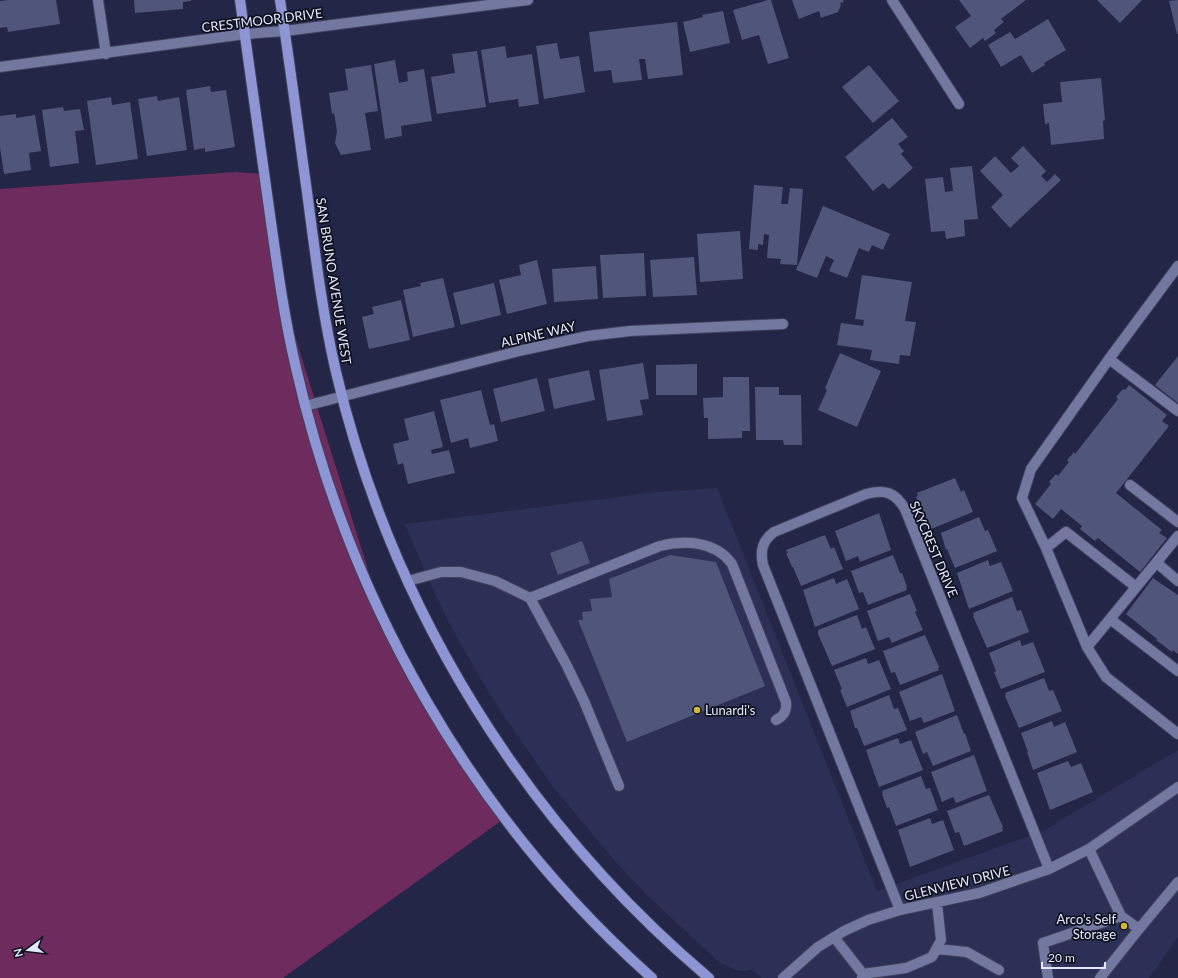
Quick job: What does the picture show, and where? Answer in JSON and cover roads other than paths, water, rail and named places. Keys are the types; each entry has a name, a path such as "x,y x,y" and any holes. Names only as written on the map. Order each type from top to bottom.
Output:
{"main road":[{"path":"240,0 283,298 295,366 305,406 332,497 357,562 388,631 437,718 492,801 534,854 584,912 613,942 652,978"},
{"name":"SAN BRUNO AVENUE WEST","path":"280,0 323,308 342,397 377,508 408,581 437,642 472,703 539,800 583,854 631,906 669,944 709,978"}],"street":[{"path":"98,0 106,54"},
{"name":"CRESTMOOR DRIVE","path":"0,67 106,54 245,34 285,31 523,0"},
{"path":"892,0 959,104"},
{"path":"1178,266 1109,359 1031,469 1022,498 1046,548 1087,647 1106,677 1178,734"},
{"name":"ALPINE WAY","path":"305,406 519,351 588,336 630,331 783,324"},
{"path":"1109,359 1178,411"},
{"path":"1130,485 1178,522"},
{"name":"SKYCREST DRIVE","path":"900,910 761,558 763,543 768,536 780,528 876,491 885,491 894,496 905,509 1048,869"},
{"path":"1046,548 1066,532 1136,587"},
{"path":"1087,647 1178,536"},
{"path":"530,598 660,546 673,543 689,543 714,549 727,557 732,564 786,702 787,708 785,714 776,720"},
{"path":"1157,563 1178,580"},
{"path":"408,581 436,573 461,572 495,581 530,598 566,664 584,701 619,786"},
{"path":"1110,619 1178,671"},
{"name":"GLENVIEW DRIVE","path":"783,978 808,956 834,937 868,920 900,910 937,903 1000,887 1048,869 1089,849 1178,786"},
{"path":"1089,849 1121,916 1139,929"},
{"path":"1100,978 1178,882"},
{"path":"834,937 862,976 906,968 932,957 942,940 937,903"},
{"path":"1048,978 1043,943 1121,916"},
{"path":"937,948 967,952 999,970"}],"place":[{"name":"Lunardi's","path":"697,710"},
{"name":"Arco's Self Storage","path":"1124,926"}]}
